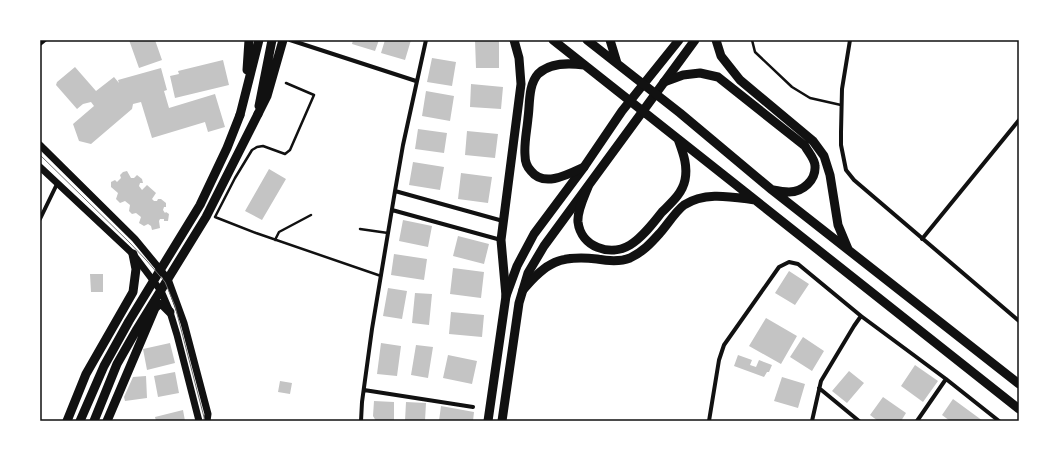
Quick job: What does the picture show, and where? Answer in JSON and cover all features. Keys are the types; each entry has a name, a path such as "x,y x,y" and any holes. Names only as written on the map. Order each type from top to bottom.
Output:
{"main road":[{"path":"240,115 248,67 250,40"},
{"path":"80,421 104,366 129,321 176,246 203,198 227,148 240,115 259,40"},
{"path":"258,114 272,40"},
{"path":"94,421 117,364 206,217 267,96 283,40"},
{"path":"506,296 501,240 521,84 519,58 514,40"},
{"path":"553,40 1019,409"},
{"path":"587,40 680,113 772,190 1019,384"},
{"path":"610,40 618,64"},
{"path":"488,421 506,296 517,266 534,234 584,167 622,111 678,40"},
{"path":"502,421 519,303 528,273 544,246 695,40"},
{"path":"716,40 721,56 740,80 813,141 824,156 830,175 838,225 848,250"},
{"path":"584,65 566,63 549,67 538,74 532,85 524,155 527,167 534,175 543,179 553,179 584,167"},
{"path":"664,82 683,75 700,73 718,76 805,146 815,165 814,176 809,184 800,190 790,192 772,190"},
{"path":"588,187 578,221 581,232 586,240 595,247 608,250 621,249 631,244 640,237 680,193 685,182 686,169 684,156 678,139"},
{"path":"523,290 536,274 550,264 564,259 582,258 615,261 628,259 640,253 649,245 683,206 696,199 707,196 721,196 756,200"},
{"path":"67,421 86,374 132,292 136,269 133,254"},
{"path":"107,421 155,308 159,304 163,305 170,312"}],"street":[{"path":"40,44 44,40"},
{"path":"290,40 416,81"},
{"path":"361,421 372,330 395,191 416,81 426,40"},
{"path":"850,40 842,88 841,145 846,170 854,180 1019,321"},
{"path":"922,239 1019,120"},
{"path":"40,145 135,239 168,279 184,322 208,414 207,421"},
{"path":"41,169 133,254 161,291 170,312 199,421"},
{"path":"40,219 57,184"},
{"path":"395,191 503,222"},
{"path":"392,210 501,240"},
{"path":"709,421 719,360 724,345 778,266 789,262 798,264 861,316 946,379 999,421"},
{"path":"812,421 821,381 861,316"},
{"path":"917,421 946,379"},
{"path":"819,388 859,421"},
{"path":"364,390 473,407"}],"lane":[{"path":"752,40 755,52 792,87 810,98 842,105"},
{"path":"286,84 314,95 290,150 285,154 266,146 254,148 235,178 214,217 275,240 381,276"},
{"path":"275,240 279,232 311,216"},
{"path":"360,229 388,233"}],"building":[{"path":"129,40 155,40 162,60 139,68"},
{"path":"353,40 379,40 375,51 352,44"},
{"path":"385,40 411,40 405,60 381,53"},
{"path":"475,40 499,40 499,68 476,68"},
{"path":"432,58 456,62 452,86 427,82"},
{"path":"223,60 229,85 175,98 170,76 179,74 178,71"},
{"path":"75,67 96,91 114,77 119,83 118,80 161,68 167,90 164,91 169,108 215,94 225,127 208,132 205,122 152,138 141,102 133,104 132,109 91,144 79,141 73,124 94,106 91,102 83,104 77,109 56,85 57,82"},
{"path":"471,84 503,87 501,109 470,107"},
{"path":"426,91 454,96 450,121 422,116"},
{"path":"418,129 447,133 444,153 415,149"},
{"path":"467,131 498,134 495,158 465,155"},
{"path":"413,162 444,167 440,190 409,185"},
{"path":"269,169 286,179 262,220 245,211"},
{"path":"127,171 131,178 134,178 137,175 142,179 143,183 140,183 139,186 142,190 147,185 156,193 152,199 154,201 161,199 166,203 166,207 164,207 163,210 165,213 166,212 169,214 168,221 160,219 160,228 152,230 151,226 148,224 144,226 139,223 141,217 136,213 132,214 129,211 130,205 125,201 120,203 116,199 118,193 111,187 111,182 115,180 117,182 121,178 120,175"},
{"path":"461,173 492,177 488,203 458,199"},
{"path":"403,220 432,226 428,247 399,241"},
{"path":"458,236 489,244 484,264 453,256"},
{"path":"394,254 427,259 424,280 391,275"},
{"path":"453,268 484,272 481,298 450,294"},
{"path":"789,271 809,284 795,305 775,293"},
{"path":"90,274 103,274 103,292 91,292"},
{"path":"388,288 407,291 402,319 383,316"},
{"path":"415,293 432,294 429,325 412,323"},
{"path":"451,312 484,315 482,337 449,334"},
{"path":"766,318 797,336 781,364 749,346"},
{"path":"803,337 824,351 812,371 790,357"},
{"path":"170,343 175,363 147,370 143,349"},
{"path":"381,343 401,346 397,376 377,374"},
{"path":"416,345 433,347 428,378 411,375"},
{"path":"448,355 477,361 472,384 443,378"},
{"path":"738,355 752,360 750,365 756,367 759,360 772,365 769,372 767,372 764,377 734,366"},
{"path":"915,365 938,381 923,402 901,386"},
{"path":"849,371 864,383 847,403 832,391"},
{"path":"175,372 179,393 158,397 154,376"},
{"path":"146,376 147,398 125,401 124,397 133,377"},
{"path":"782,377 805,384 798,408 774,401"},
{"path":"280,381 292,383 290,394 278,392"},
{"path":"883,397 906,413 901,421 878,421 870,415"},
{"path":"953,399 983,421 950,421 942,415"},
{"path":"374,401 394,402 394,421 376,421 373,416"},
{"path":"406,402 426,403 425,421 405,421"},
{"path":"441,406 474,412 473,421 439,421"},
{"path":"183,410 185,421 156,421 155,417"}],"tram line":[{"path":"40,155 130,243 165,282 175,306 205,421"}]}
